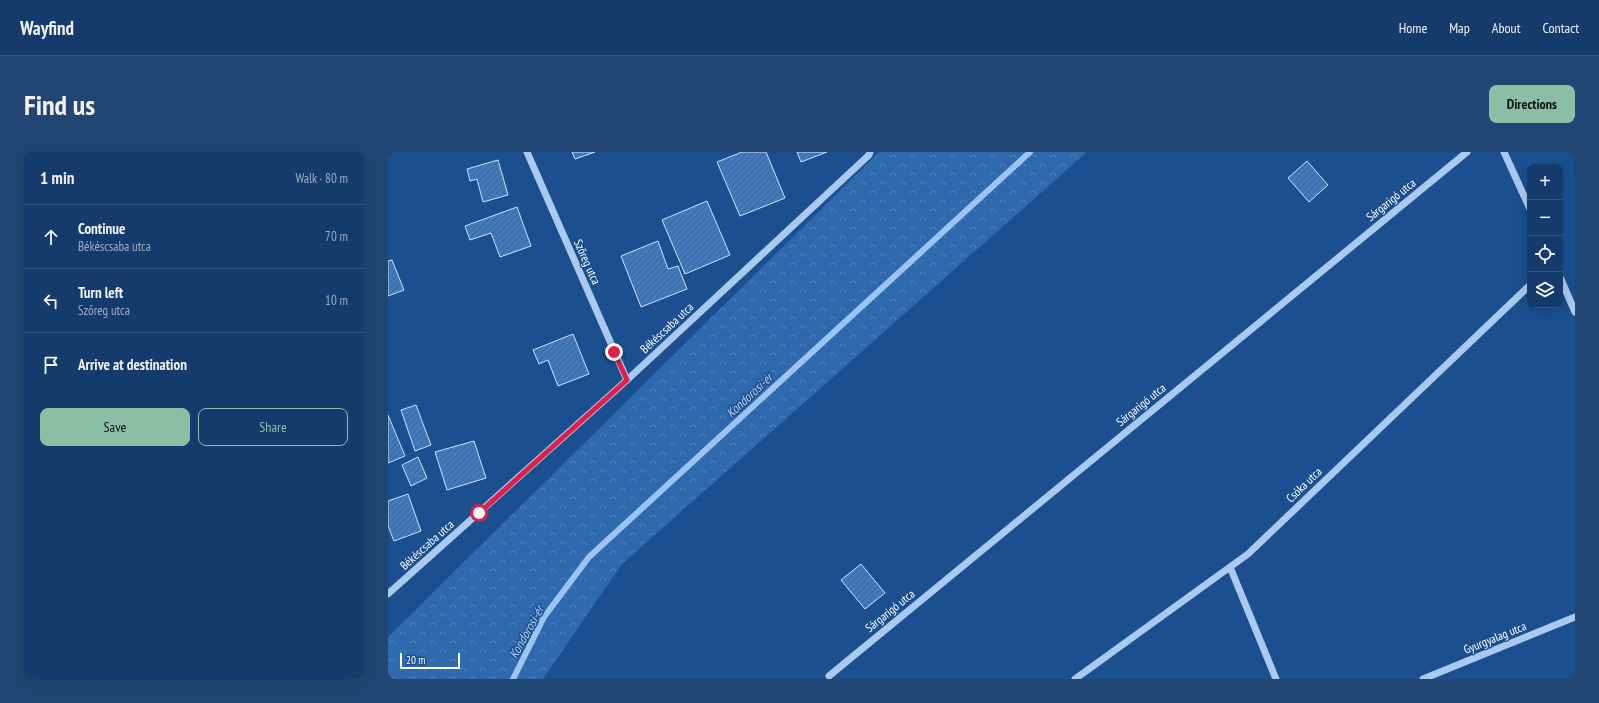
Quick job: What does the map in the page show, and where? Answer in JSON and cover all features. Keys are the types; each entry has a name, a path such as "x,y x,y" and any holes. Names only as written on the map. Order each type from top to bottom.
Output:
{"street":[{"name":"Szőreg utca","path":"527,152 627,380"},
{"name":"Sárgarigó utca","path":"828,676 1467,152"},
{"path":"1504,152 1527,202"},
{"name":"Békéscsaba utca","path":"388,594 627,380 870,153"},
{"path":"1563,284 1575,312"},
{"name":"Csóka utca","path":"1075,679 1248,554 1527,289"},
{"path":"1230,567 1276,679"},
{"name":"Gyurgyalag utca","path":"1423,679 1575,617"}],"green space":[{"path":"879,152 1087,152 622,564 543,679 388,679 388,637"}],"building":[{"path":"572,152 595,152 575,159"},
{"path":"742,152 766,152 785,198 740,216 717,162"},
{"path":"797,152 827,152 801,162"},
{"path":"498,160 508,195 483,202 477,179 470,181 467,169"},
{"path":"1307,161 1328,185 1309,202 1288,178"},
{"path":"707,201 730,255 685,274 662,220"},
{"path":"517,207 531,246 500,257 491,233 470,240 465,226"},
{"path":"658,241 668,269 678,266 687,289 641,307 621,256"},
{"path":"392,260 404,290 388,296 388,261"},
{"path":"573,334 589,374 558,386 548,360 539,364 533,350"},
{"path":"416,405 431,445 415,451 401,410"},
{"path":"388,415 405,456 388,463"},
{"path":"474,441 486,478 447,490 435,452"},
{"path":"418,457 427,478 411,486 402,465"},
{"path":"408,494 421,531 394,541 388,526 388,501"},
{"path":"861,564 885,593 865,609 841,580"}],"waterway":[{"name":"Kondorosi-ér","path":"513,679 544,617 589,557 1030,152"}],"route":[{"path":"479,513 627,380 614,352"}]}
